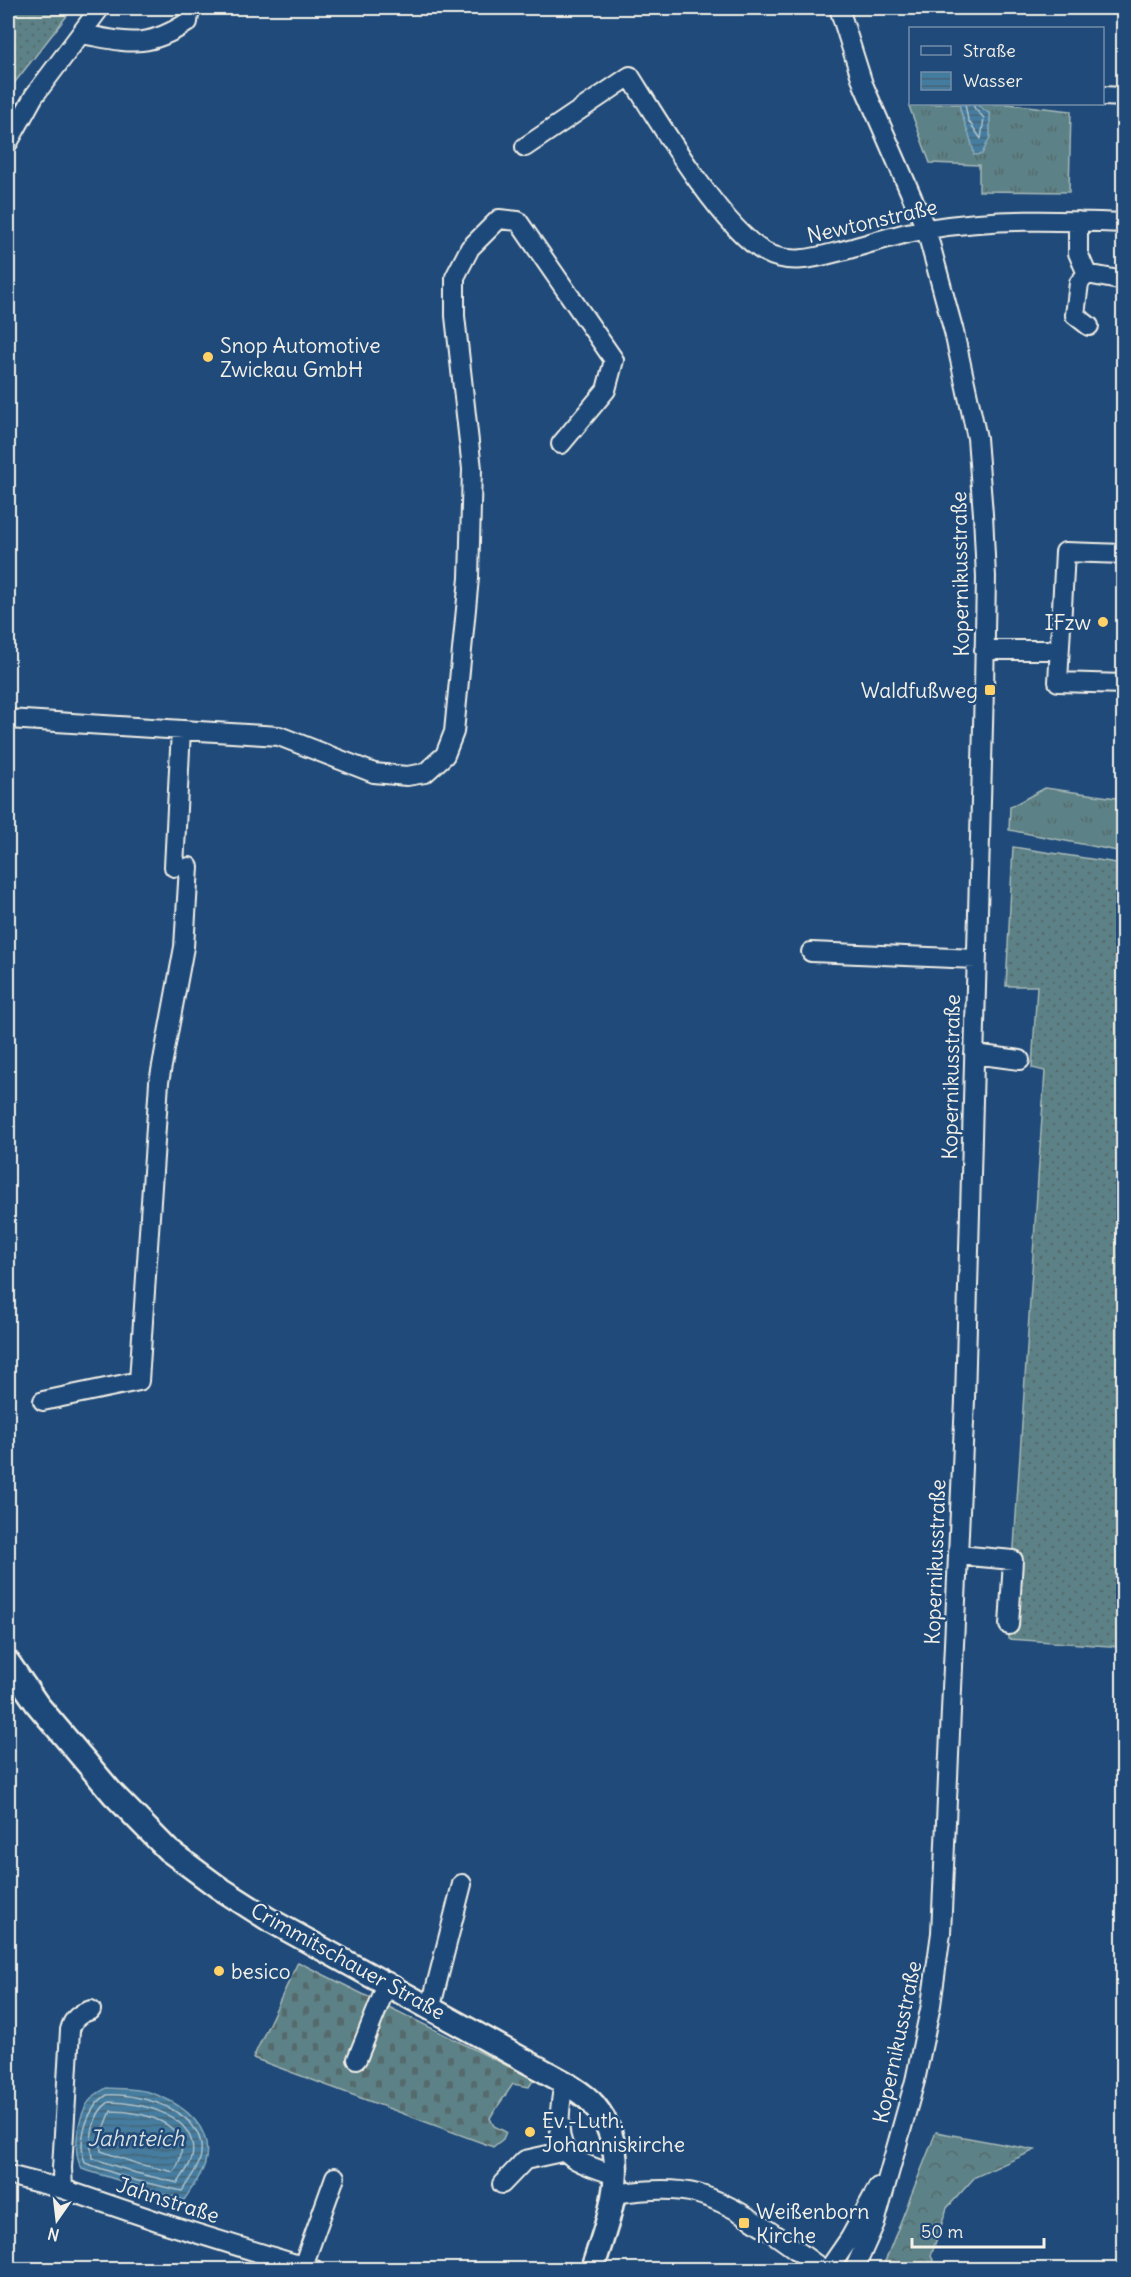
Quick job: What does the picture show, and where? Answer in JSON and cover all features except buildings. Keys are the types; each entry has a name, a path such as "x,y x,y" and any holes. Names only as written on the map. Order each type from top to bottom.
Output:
{"main road":[{"name":"Crimmitschauer Straße","path":"8,1662 37,1704 113,1794 168,1850 218,1887 268,1919 431,2006 564,2082 592,2103 600,2113 613,2146 616,2185 592,2270"}],"street":[{"path":"8,143 34,96 100,8"},
{"path":"81,34 137,44 166,37 188,22 190,8"},
{"name":"Kopernikusstraße","path":"839,8 863,84 926,229 954,332 977,438 986,577 958,1554 941,1933 931,2005 918,2070 875,2223 854,2270"},
{"name":"Newtonstraße","path":"525,147 630,76 711,197 735,226 764,252 785,260 807,260 926,229 992,220 1124,223"},
{"path":"1104,96 1124,97"},
{"path":"8,719 279,736 374,773 407,777 425,773 445,755 454,732 469,578 472,469 455,316 455,277 470,248 499,219 518,221 614,360 606,390 561,444"},
{"path":"1078,221 1078,253 1088,274"},
{"path":"1088,274 1124,281"},
{"path":"1088,274 1078,284 1075,315 1089,326"},
{"path":"1124,554 1065,552 1058,682 1124,684"},
{"path":"984,650 1059,650"},
{"path":"44,1401 139,1381 159,1082 184,947 181,730"},
{"path":"811,952 976,959"},
{"path":"974,1054 1020,1060"},
{"path":"958,1554 1013,1560 1009,1625"},
{"path":"431,2006 462,1884"},
{"path":"357,2059 388,1982"},
{"path":"63,2189 62,2168 70,2030 72,2022 81,2013 91,2010"},
{"path":"564,2082 558,2120 566,2151 573,2158 616,2185 699,2194 750,2220 826,2270"},
{"path":"502,2184 525,2160 566,2151"},
{"name":"Kopernikusstraße","path":"826,2270 850,2238 891,2165"},
{"name":"Jahnstraße","path":"8,2175 63,2189 166,2224 309,2268"},
{"path":"309,2268 335,2177"}],"green space":[{"path":"8,8 73,8 8,91"},
{"path":"1017,105 1071,111 1069,192 979,191 979,165 930,163 909,106"},
{"path":"1045,788 1123,799 1123,852 1009,830 1010,807"},
{"path":"1013,847 1123,864 1123,1647 1008,1639 1045,1071 1032,1068 1037,986 1006,986"},
{"path":"298,1962 534,2079 529,2087 513,2084 490,2118 494,2126 506,2132 503,2139 493,2147 253,2058"},
{"path":"936,2132 1035,2150 975,2177 947,2208 931,2256 938,2269 882,2269"}],"water":[{"path":"959,105 977,105 990,114 990,137 982,154 974,155"},
{"name":"Jahnteich","path":"106,2088 138,2090 157,2095 178,2105 195,2120 205,2139 207,2150 204,2168 184,2200 82,2169 77,2152 80,2121 88,2102"}],"place":[{"name":"Snop Automotive Zwickau GmbH","path":"208,357"},
{"name":"IFzw","path":"1103,622"},
{"name":"Waldfußweg","path":"990,690"},
{"name":"besico","path":"219,1971"},
{"name":"Ev.-Luth. Johanniskirche","path":"530,2132"},
{"name":"Weißenborn Kirche","path":"744,2223"}]}
